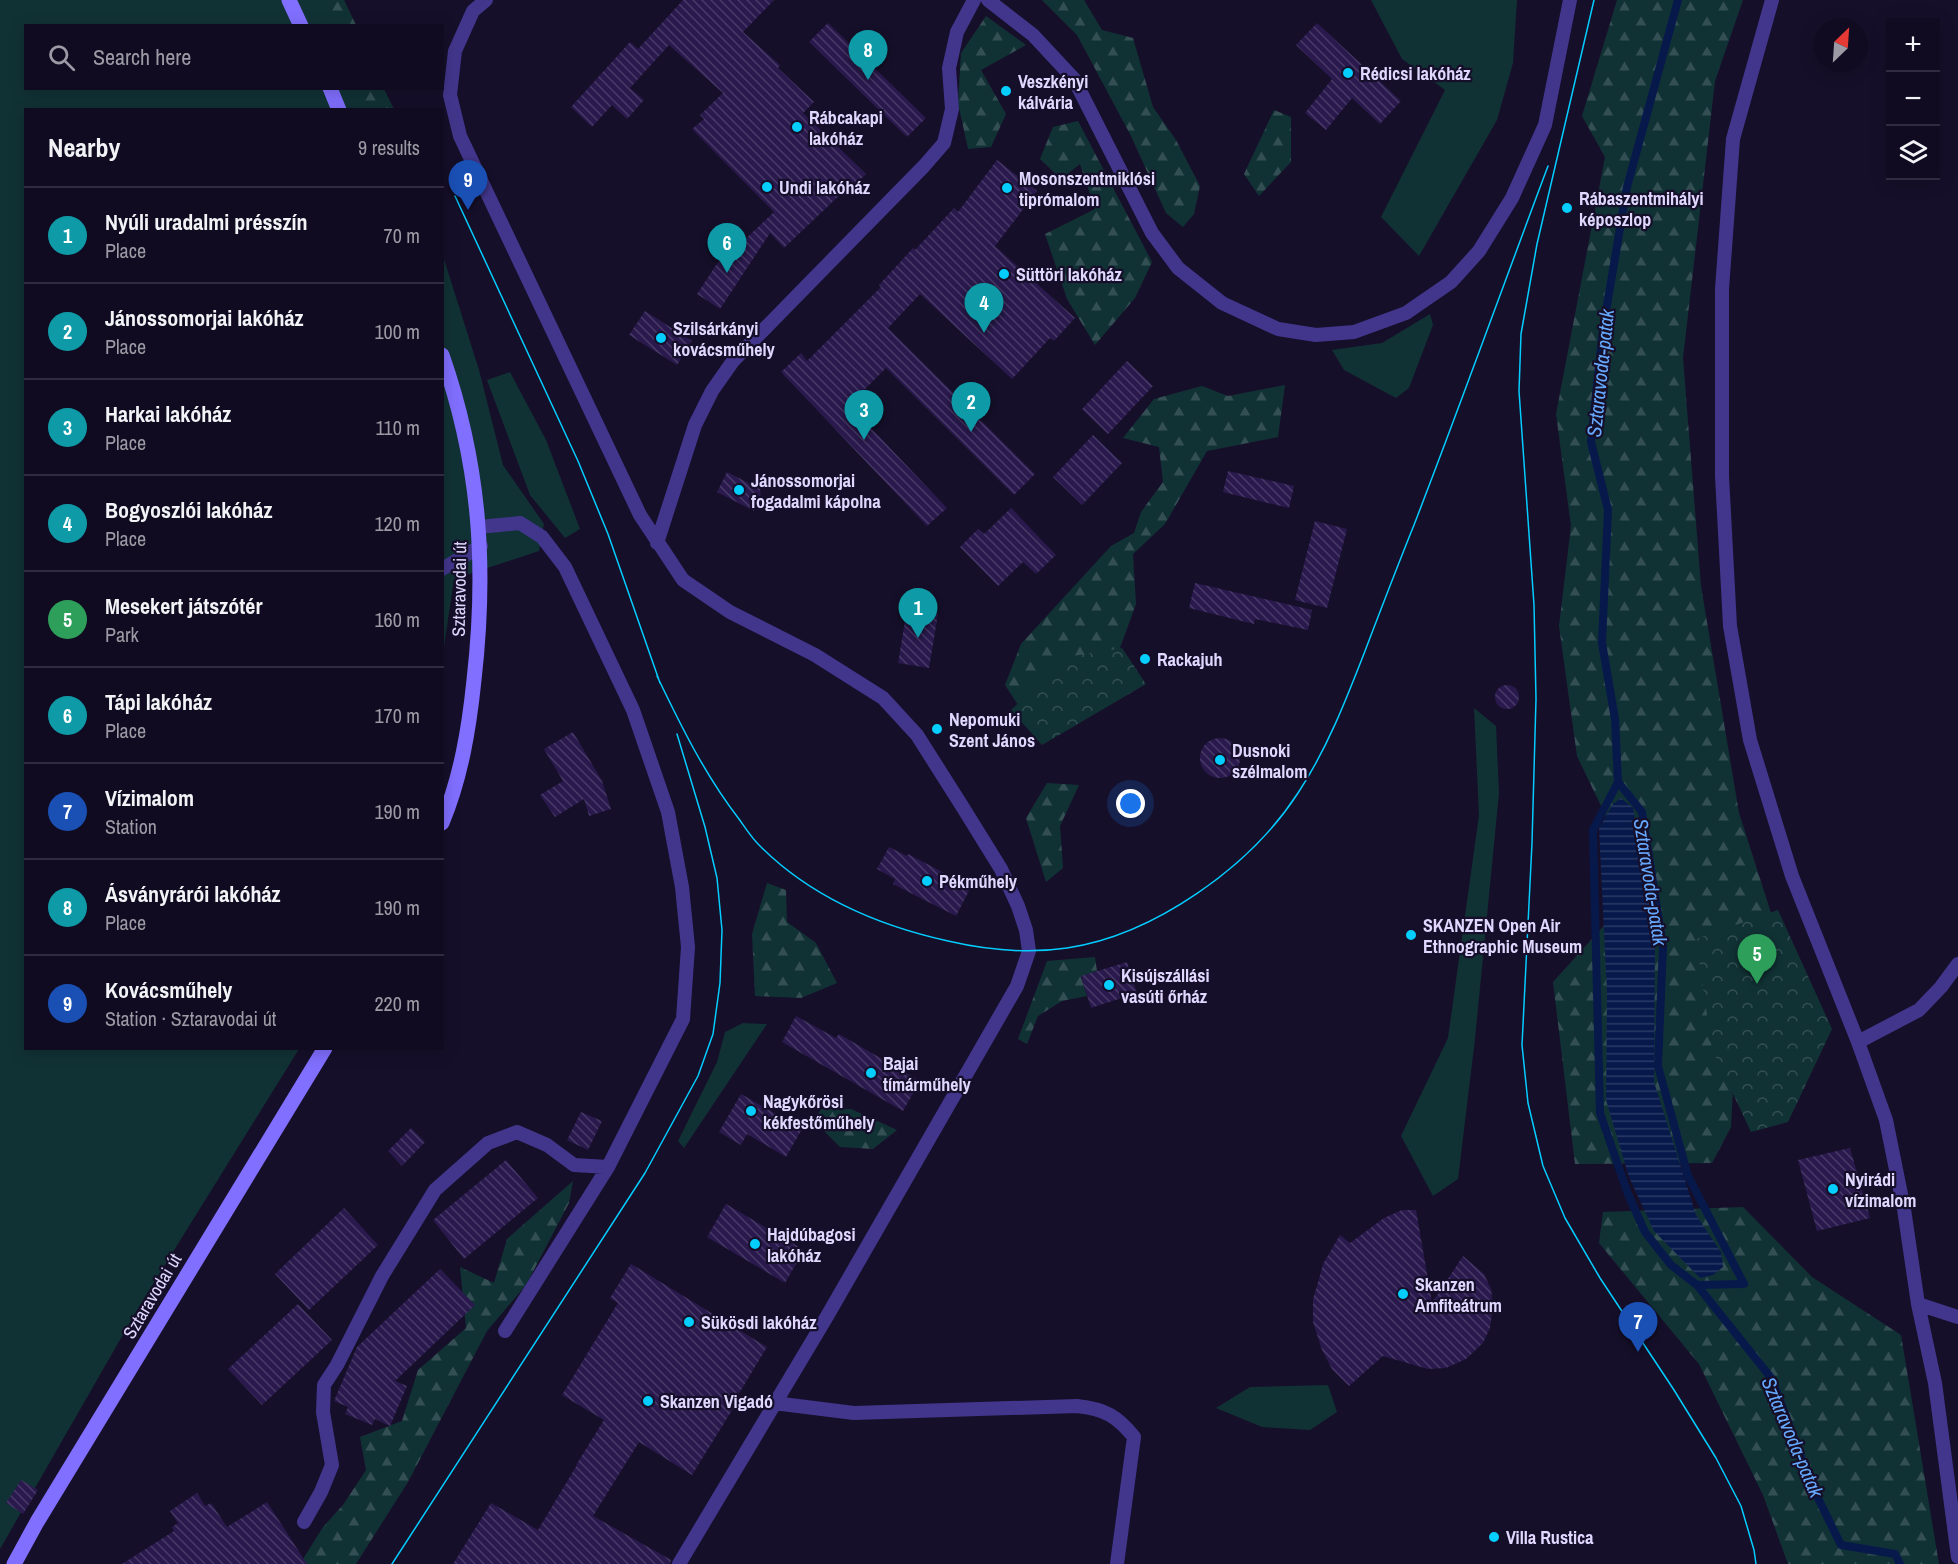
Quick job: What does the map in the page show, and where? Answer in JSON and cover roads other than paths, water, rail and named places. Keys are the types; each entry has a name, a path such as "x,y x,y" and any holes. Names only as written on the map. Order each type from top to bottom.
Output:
{"street":[{"path":"289,0 300,24"},
{"path":"331,90 338,108"},
{"name":"Sztaravodai út","path":"444,362 474,477 481,546 479,637 470,717 461,764 444,817"},
{"name":"Sztaravodai út","path":"14,1564 37,1522 324,1050"}],"lane":[{"path":"486,0 473,11 455,51 450,96 460,136 640,515 683,580 730,612 815,655 883,698 917,735 995,860 1018,906 1026,930 1029,951 1017,986 826,1318 679,1564"},
{"path":"657,543 695,424 712,391 733,361 944,143 952,109 949,68 957,32 974,0"},
{"path":"988,0 1033,34 1074,79 1152,233 1178,268 1222,303 1278,329 1316,335 1354,332 1406,314 1451,282 1479,251 1512,198 1545,125 1570,0"},
{"path":"1772,0 1733,139 1724,266 1722,476 1730,626 1750,740 1781,842 1886,1120 1904,1209 1918,1304 1935,1383 1958,1557"},
{"path":"479,527 520,523 542,537 565,567 633,711 668,812 682,887 688,947 683,1019 608,1167 506,1331"},
{"path":"444,568 481,546"},
{"path":"1858,1042 1919,1010 1941,987 1958,964"},
{"path":"304,1522 321,1492 332,1465 323,1412 324,1384 337,1365 382,1276 435,1190 488,1143 518,1132 547,1145 574,1165 608,1167"},
{"path":"1918,1304 1958,1317"},
{"path":"774,1403 854,1413 1077,1406 1094,1408 1111,1414 1123,1422 1134,1437 1116,1564"}],"water":[{"path":"1621,798 1633,808 1655,939 1654,1082 1696,1215 1721,1252 1723,1267 1713,1275 1700,1278 1654,1231 1629,1177 1606,1100 1607,993 1599,828 1613,804"}],"waterway":[{"name":"Sztaravoda-patak","path":"1678,0 1627,187 1603,329 1591,442 1608,510 1602,643 1615,719 1618,782 1642,812 1663,946 1658,1066 1688,1176 1744,1284 1697,1285 1772,1379 1811,1484 1841,1545 1895,1554 1900,1564"},
{"path":"1618,782 1593,830 1600,1113 1628,1194 1645,1232 1671,1265 1697,1285"}],"tram line":[{"path":"1594,0 1537,244 1521,334 1519,391 1534,605 1536,699 1532,843 1522,1045 1528,1103 1543,1166 1565,1218 1600,1278 1716,1458 1741,1506 1756,1564"},
{"path":"657,676 704,768 753,838 782,866 803,882 849,908 923,935 977,947 1022,951 1052,950 1100,941 1133,929 1166,913 1227,871 1254,847 1298,793 1318,759 1351,688 1548,166"},
{"path":"455,196 578,461 608,534 660,683"},
{"path":"392,1564 645,1173 698,1076 713,1034 720,983 722,930 717,878 705,827 677,734"}],"place":[{"name":"Rédicsi lakóház","path":"1348,73"},
{"name":"Ásványrárói lakóház","path":"868,80"},
{"name":"Veszkényi kálvária","path":"1006,91"},
{"name":"Rábcakapi lakóház","path":"797,127"},
{"name":"Undi lakóház","path":"767,187"},
{"name":"Mosonszentmiklósi tiprómalom","path":"1007,188"},
{"name":"Rábaszentmihályi képoszlop","path":"1567,208"},
{"name":"Kovácsműhely","path":"468,210"},
{"name":"Tápi lakóház","path":"727,273"},
{"name":"Süttöri lakóház","path":"1004,274"},
{"name":"Bogyoszlói lakóház","path":"984,333"},
{"name":"Szilsárkányi kovácsműhely","path":"661,338"},
{"name":"Jánossomorjai lakóház","path":"971,432"},
{"name":"Harkai lakóház","path":"864,440"},
{"name":"Jánossomorjai fogadalmi kápolna","path":"739,490"},
{"name":"Nyúli uradalmi présszín","path":"918,638"},
{"name":"Rackajuh","path":"1145,659"},
{"name":"Nepomuki Szent János","path":"937,729"},
{"name":"Dusnoki szélmalom","path":"1220,760"},
{"name":"Pékműhely","path":"927,881"},
{"name":"SKANZEN Open Air Ethnographic Museum","path":"1411,935"},
{"name":"Mesekert játszótér","path":"1757,984"},
{"name":"Kisújszállási vasúti őrház","path":"1109,985"},
{"name":"Bajai tímárműhely","path":"871,1073"},
{"name":"Nagykőrösi kékfestőműhely","path":"751,1111"},
{"name":"Nyirádi vízimalom","path":"1833,1189"},
{"name":"Hajdúbagosi lakóház","path":"755,1244"},
{"name":"Skanzen Amfiteátrum","path":"1403,1294"},
{"name":"Sükösdi lakóház","path":"689,1322"},
{"name":"Vízimalom","path":"1638,1352"},
{"name":"Skanzen Vigadó","path":"648,1401"},
{"name":"Villa Rustica","path":"1494,1537"}]}
